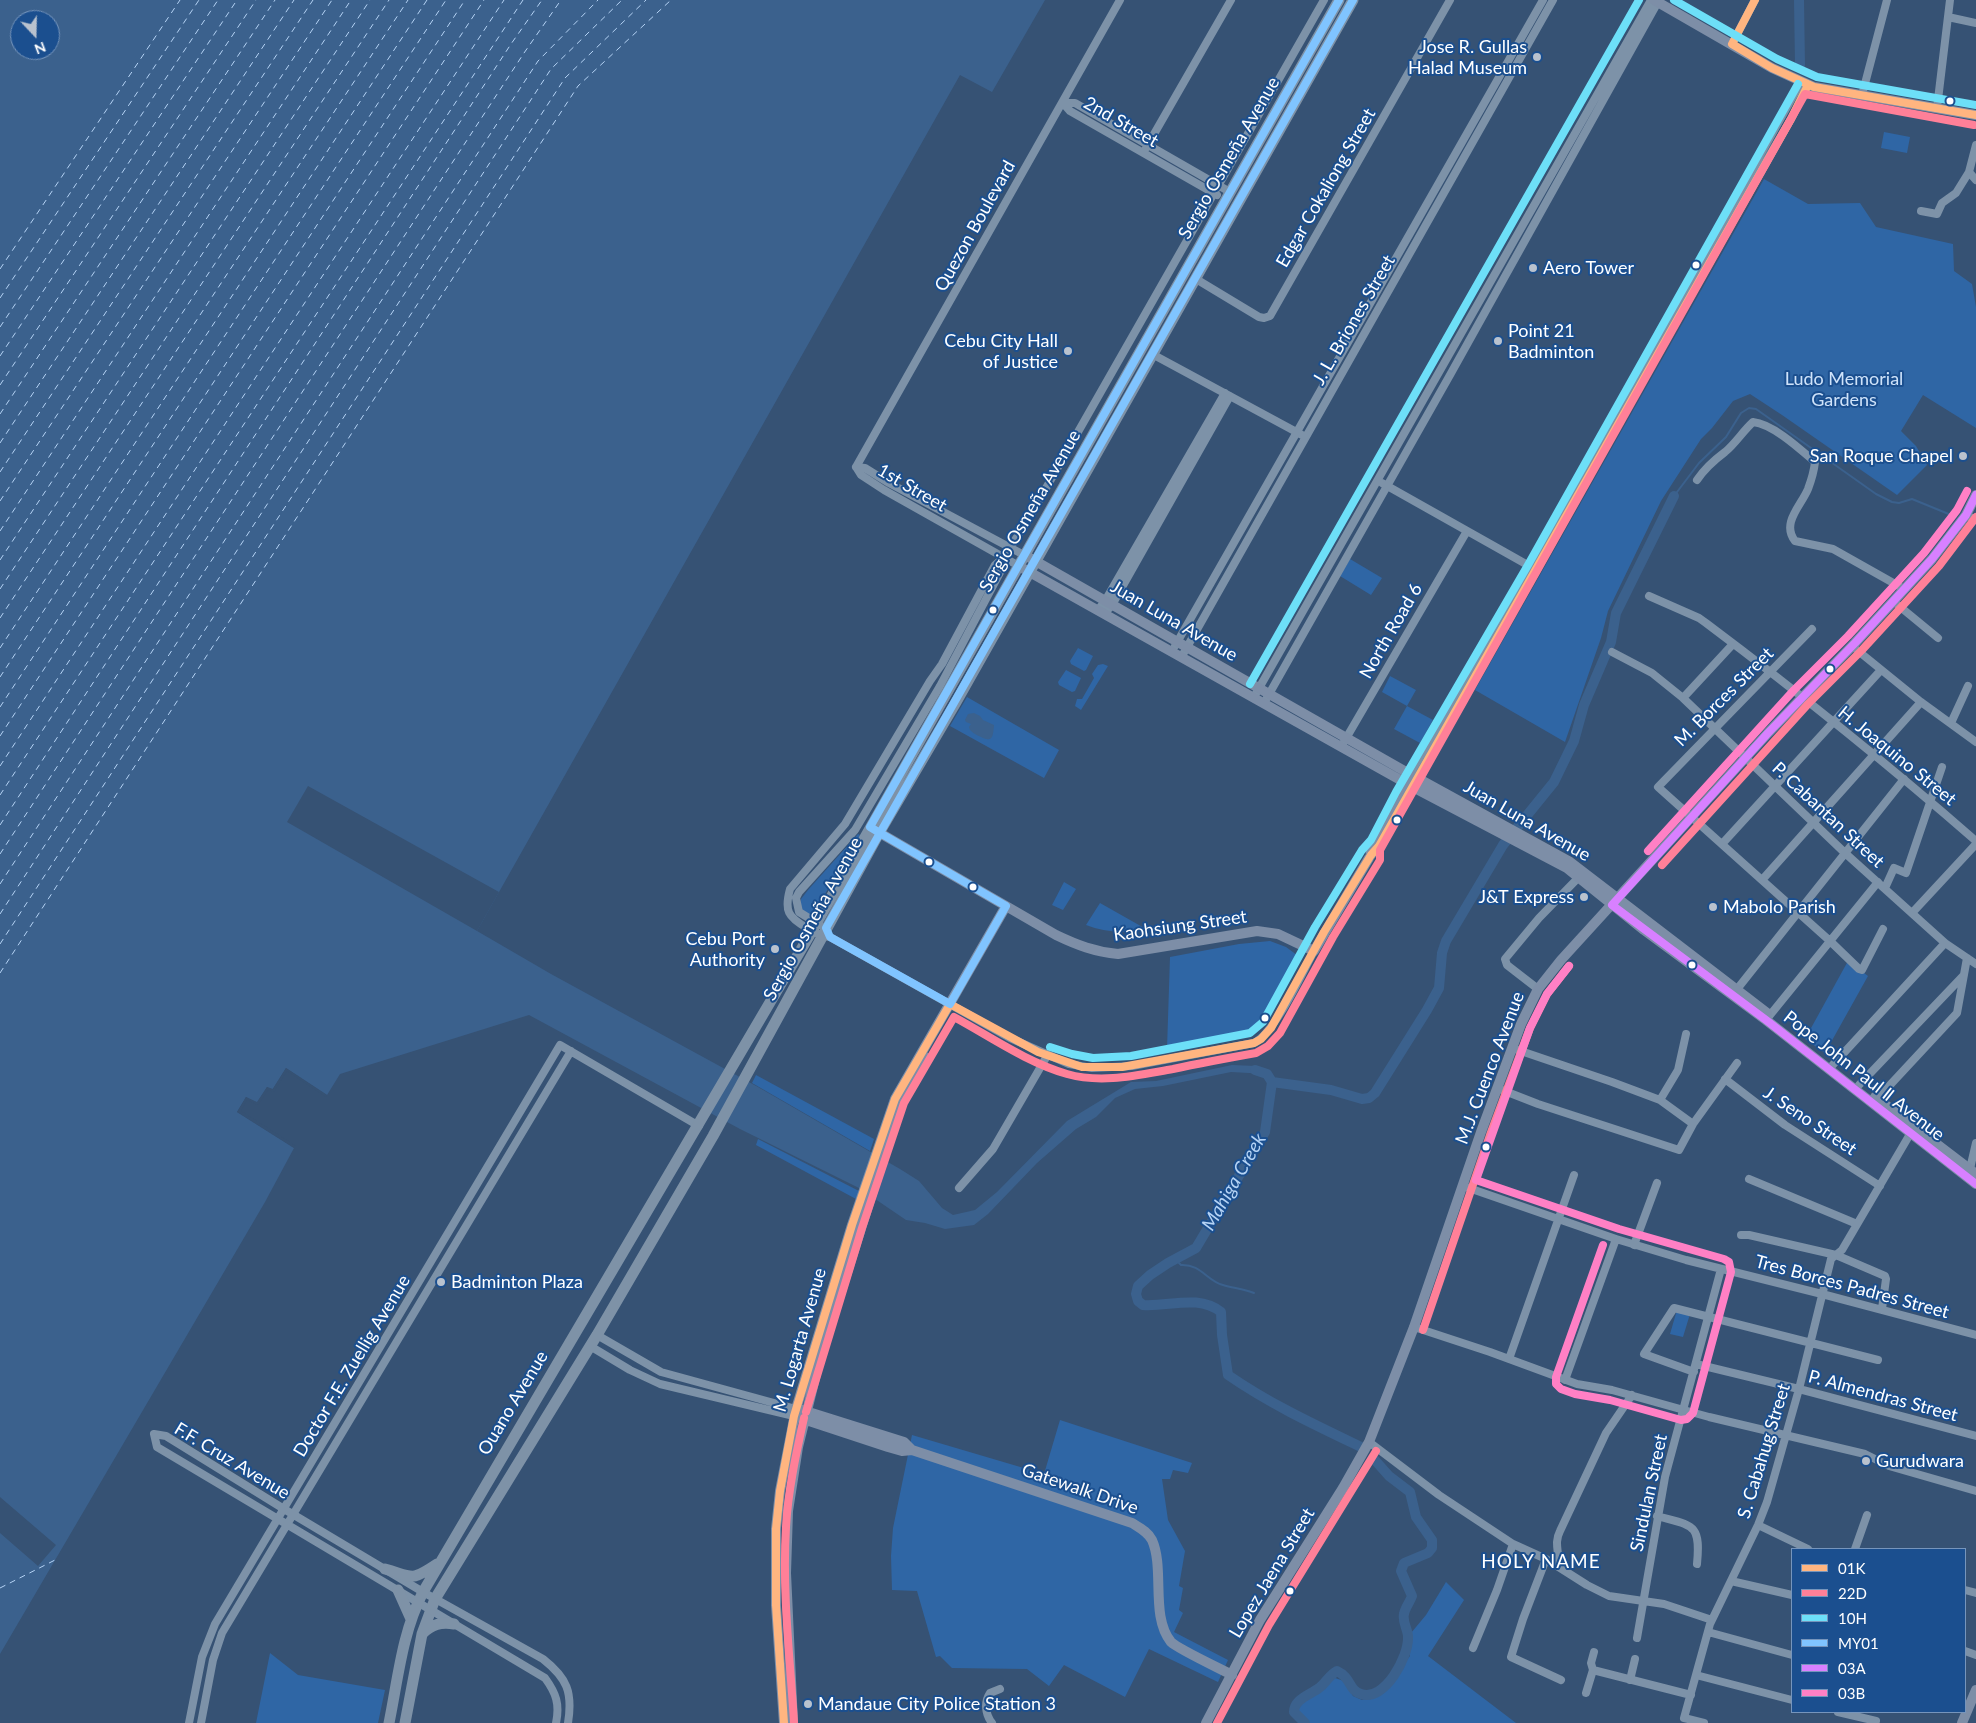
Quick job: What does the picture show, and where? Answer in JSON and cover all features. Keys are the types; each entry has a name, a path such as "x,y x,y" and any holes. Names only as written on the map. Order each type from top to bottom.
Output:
{"highway":[{"name":"Sergio Osmeña Avenue","path":"720,1124 747,1078 821,931 875,830 1147,351 1228,196 1339,0"},
{"name":"Sergio Osmeña Avenue","path":"1147,351 1196,279 1272,140 1353,0"},
{"name":"Sergio Osmeña Avenue","path":"702,1121 731,1070 821,931"},
{"name":"Ouano Avenue","path":"389,1723 401,1655 420,1597 702,1121"},
{"name":"Ouano Avenue","path":"406,1723 422,1634 433,1604 506,1486 532,1438 597,1335 720,1124"},
{"path":"385,1569 408,1578 416,1577 441,1561"},
{"path":"398,1590 412,1620"},
{"path":"422,1634 433,1625 454,1624"}],"main road":[{"path":"1656,1 1804,84 1976,116"},
{"name":"M.J. Cuenco Avenue","path":"1366,1447 1414,1328 1512,1048 1538,989 1561,960 1746,757 1932,559 1966,515 1976,494"},
{"name":"Juan Luna Avenue","path":"1027,563 1109,603 1175,647"},
{"name":"Juan Luna Avenue","path":"1027,563 1101,612 1175,647 1442,798 1570,862 1615,902"},
{"path":"1314,950 1370,856 1379,846 1411,780"},
{"name":"Kaohsiung Street","path":"875,830 1056,935 1083,948 1118,954 1257,932 1278,934 1314,950"},
{"name":"Juan Luna Avenue","path":"1521,839 1567,868 1615,902"},
{"name":"Pope John Paul Ⅱ Avenue","path":"1615,902 1973,1176"},
{"name":"M. Logarta Avenue","path":"784,1723 775,1572 783,1510 800,1414 820,1358 867,1195 903,1092 950,1004 1006,906"},
{"name":"Pope John Paul Ⅱ Avenue","path":"1831,1067 1877,1099 1912,1131"},
{"name":"Gatewalk Drive","path":"800,1414 888,1447 912,1450 1132,1523 1146,1531 1152,1540 1155,1551 1161,1615 1166,1634 1173,1644 1232,1675"},
{"name":"Lopez Jaena Street","path":"1206,1723 1260,1620 1366,1447"},
{"name":"M. Logarta Avenue","path":"783,1510 793,1723"},
{"path":"1962,1723 1976,1690"}],"street":[{"name":"Quezon Boulevard","path":"856,467 1120,0"},
{"path":"1144,152 1231,0"},
{"path":"1314,950 1271,1028 1254,1043 1132,1066 1092,1068 1069,1064 1047,1056 1010,1038 821,931 792,919 786,902 790,889 845,824 942,664 995,565 1003,558 1025,525 1324,0"},
{"name":"Edgar Cokaliong Street","path":"1196,279 1259,317 1270,316 1450,0"},
{"name":"J. L. Briones Street","path":"1175,647 1543,0"},
{"name":"J. L. Briones Street","path":"1184,652 1554,0"},
{"path":"1732,44 1756,0"},
{"path":"1862,95 1888,0"},
{"path":"1938,108 1950,0"},
{"path":"1261,696 1313,595 1656,1"},
{"path":"1948,17 1976,22"},
{"path":"1505,67 1513,72"},
{"path":"1411,780 1533,568 1804,84"},
{"name":"2nd Street","path":"1063,102 1075,103 1149,144 1220,185 1228,196"},
{"name":"2nd Street","path":"1063,102 1070,110 1215,194 1228,196"},
{"path":"1261,696 1322,599 1577,137"},
{"path":"1463,140 1472,145"},
{"path":"1921,211 1937,214 1942,203 1956,193 1969,172 1976,145"},
{"path":"1969,172 1976,180"},
{"path":"1357,326 1365,331"},
{"path":"1130,342 1305,437"},
{"path":"1101,612 1109,603 1228,395"},
{"path":"1697,480 1705,468 1725,451 1740,434 1753,422 1758,423 1786,438 1815,462 1808,489 1790,523 1789,531 1795,541 1833,549 1904,589"},
{"name":"1st Street","path":"856,467 865,468 889,483 1010,548 1027,563"},
{"name":"1st Street","path":"856,467 860,475 884,490 1003,558 1027,563"},
{"path":"1378,481 1533,568"},
{"path":"1966,515 1976,520"},
{"name":"North Road 6","path":"1343,742 1467,531"},
{"path":"821,931 799,912 796,898 799,892 855,830 943,680 1002,566 1003,558"},
{"path":"1313,595 1322,599"},
{"name":"H. Joaquino Street","path":"1648,596 1699,618 1734,644 1904,779 1976,842"},
{"path":"1893,601 1938,638"},
{"name":"M. Borces Street","path":"1691,818 1658,787 1812,629"},
{"path":"1683,698 1734,644"},
{"path":"1852,646 1921,702 1976,742"},
{"name":"P. Cabantan Street","path":"1612,652 1652,673 1683,698 1845,853 1912,914 1945,943 1976,964"},
{"path":"1722,844 1881,670"},
{"path":"1951,723 1968,686"},
{"path":"1762,880 1921,702"},
{"path":"1884,888 1894,868 1906,873 1942,767"},
{"path":"1735,993 1797,912 1904,779"},
{"path":"1691,818 1859,969 1862,970 1883,930"},
{"path":"1912,914 1976,842"},
{"path":"1538,989 1507,965 1505,959 1534,924 1578,877"},
{"path":"1768,1018 1878,882"},
{"path":"1831,1067 1945,943"},
{"path":"1877,1099 1957,1014 1968,958"},
{"path":"1859,1085 1963,976"},
{"path":"1660,1100 1678,1070 1686,1034"},
{"name":"Doctor F.E. Zuellig Avenue","path":"190,1723 202,1657 215,1624 560,1045 571,1051 222,1633 213,1660 201,1723"},
{"path":"1512,1048 1660,1100 1693,1124"},
{"path":"571,1051 702,1121"},
{"path":"959,1188 992,1149 1047,1056"},
{"path":"1497,1088 1548,1107 1679,1150 1693,1124 1737,1063"},
{"name":"J. Seno Street","path":"1725,1079 1785,1125 1880,1186"},
{"name":"S. Cabahug Street","path":"1704,1723 1684,1718 1712,1620 1758,1525 1767,1502 1799,1389 1831,1259 1842,1250 1912,1131"},
{"path":"1973,1176 1976,1143"},
{"path":"1509,1359 1574,1175"},
{"path":"1749,1179 1857,1224"},
{"path":"1634,1244 1657,1184"},
{"name":"Tres Borces Padres Street","path":"1463,1186 1616,1239 1721,1269 1882,1309 1976,1335"},
{"path":"1741,1235 1749,1235 1836,1255 1886,1277 1882,1309"},
{"path":"1565,1380 1616,1239"},
{"name":"Sindulan Street","path":"1636,1638 1665,1477 1721,1269"},
{"path":"420,1280 430,1286"},
{"name":"P. Almendras Street","path":"1708,1316 1674,1308 1644,1353 1645,1356 1799,1389 1976,1436"},
{"path":"1708,1316 1878,1360"},
{"path":"1414,1328 1509,1359 1577,1384 1865,1454 1889,1466 1976,1491"},
{"path":"597,1335 661,1372 720,1387 800,1414"},
{"path":"590,1346 630,1370 660,1384 800,1414"},
{"path":"718,1397 720,1387"},
{"path":"1557,1566 1559,1559 1556,1542 1560,1531 1606,1432 1632,1396"},
{"name":"F.F. Cruz Avenue","path":"420,1597 398,1590 158,1447 154,1434 166,1436 385,1569 420,1597 543,1659 557,1670 565,1682 570,1696 568,1723"},
{"path":"1366,1447 1513,1544 1546,1559 1587,1586 1610,1596 1664,1604 1712,1620"},
{"path":"1855,1548 1867,1515"},
{"path":"1657,1516 1684,1524 1696,1532 1698,1539 1697,1564"},
{"path":"1758,1525 1806,1548"},
{"path":"1473,1648 1497,1590 1513,1544"},
{"path":"1546,1559 1511,1657 1561,1680"},
{"path":"1731,1581 1791,1595"},
{"name":"F.F. Cruz Avenue","path":"433,1604 454,1624 545,1678 557,1697 559,1710 556,1723"},
{"path":"1708,1632 1791,1655"},
{"path":"1586,1694 1593,1670 1591,1663 1594,1652"},
{"path":"1630,1680 1635,1659"},
{"path":"1593,1670 1691,1695"},
{"path":"1696,1675 1791,1700"},
{"path":"992,1723 987,1715 986,1702 990,1693 1000,1689"},
{"path":"1842,1713 1876,1722"}],"green space":[{"path":"1884,132 1910,137 1907,153 1881,148"},
{"name":"Ludo Memorial Gardens","path":"1764,179 1808,204 1860,203 1876,227 1953,244 1954,271 1972,284 1976,307 1976,428 1923,395 1901,431 1916,446 1927,465 1897,495 1750,394 1733,401 1701,439 1661,501 1608,611 1601,638 1565,742 1475,690"},
{"path":"1350,559 1382,578 1371,595 1340,576"},
{"path":"1078,648 1093,656 1084,671 1071,664 1070,661"},
{"path":"1098,665 1108,666 1081,710 1075,706 1077,699 1082,699 1094,678 1092,674"},
{"path":"1066,670 1081,678 1075,691 1072,692 1059,685 1058,682"},
{"path":"1390,676 1416,690 1407,706 1382,692"},
{"path":"967,697 1059,750 1044,778 950,726"},
{"path":"1407,706 1433,720 1420,743 1394,729"},
{"path":"858,834 860,835 812,916 802,911 800,906 801,899"},
{"path":"1064,882 1076,889 1063,910 1052,905"},
{"path":"1100,903 1146,929 1131,931 1101,930 1086,925"},
{"path":"1270,941 1286,947 1301,958 1261,1024 1251,1033 1167,1049 1170,957 1239,944"},
{"path":"1848,961 1868,976 1825,1053 1805,1039"},
{"path":"756,1075 874,1139 870,1151 752,1083"},
{"path":"758,1139 859,1191 856,1199 756,1145"},
{"path":"1677,1310 1690,1314 1683,1337 1670,1334"},
{"path":"1060,1420 1192,1463 1188,1473 1173,1470 1170,1479 1162,1479 1168,1520 1185,1551 1179,1586 1183,1588 1179,1610 1183,1613 1174,1632 1228,1660 1218,1682 1149,1649 1125,1697 1064,1665 1049,1686 1027,1669 952,1668 940,1656 936,1657 917,1591 892,1590 891,1556 893,1528 912,1435 1044,1474"},
{"path":"1446,1582 1464,1600 1428,1656 1516,1723 1307,1723 1302,1719 1299,1714 1300,1703 1335,1678 1344,1681 1353,1696 1362,1700 1382,1692 1410,1656 1407,1648 1411,1633 1426,1615"},
{"path":"270,1653 298,1675 385,1690 378,1723 256,1723"}],"shaded area":[{"path":"0,0 1045,0 992,92 960,75 477,931 551,974 758,1087 900,1169 919,1181 942,1208 953,1215 975,1210 997,1192 1067,1121 1131,1082 1156,1081 1232,1065 1256,1066 1267,1074 1231,1072 1163,1086 1135,1089 1115,1098 1096,1117 1076,1129 1037,1163 988,1214 974,1225 945,1229 906,1220 859,1188 740,1129 529,1015 340,1074 327,1095 286,1068 272,1090 267,1087 257,1103 246,1097 237,1112 294,1148 265,1202 0,1654"},
{"path":"974,713 994,725 993,735 990,739 985,739 970,730 971,724 965,720 968,714"}],"pier":[{"path":"308,786 499,892 477,931 287,822"},
{"path":"286,1068 327,1095 326,1097 287,1071 274,1092 268,1090 258,1105 247,1100 241,1111 296,1146 294,1148 237,1112 246,1097 257,1102 267,1087 273,1089"},
{"path":"0,1497 56,1545 38,1566 0,1533"}],"waterway":[{"path":"1799,0 1800,65"},
{"path":"1674,496 1699,463 1726,437 1741,413 1749,408 1756,409 1876,494 1892,502 1899,503 1912,499 1956,517"},
{"path":"1272,1082 1331,1090 1362,1099 1369,1098 1375,1093 1439,988 1442,953 1446,941 1503,845 1554,782 1574,741 1584,705 1611,642 1616,613 1674,496"},
{"name":"Mahiga Creek","path":"1255,1070 1267,1074 1272,1082 1265,1132 1196,1248 1150,1275 1138,1286 1136,1294 1138,1301 1143,1305 1193,1302 1212,1307 1221,1312 1222,1335 1228,1375 1276,1405 1361,1447"},
{"path":"1175,1259 1181,1265 1194,1267 1217,1283 1254,1293"},
{"name":"Mahiga Creek","path":"1305,1723 1294,1712 1297,1704 1337,1671 1345,1677 1354,1690 1361,1694 1370,1695 1379,1691 1394,1676 1407,1645 1408,1634 1404,1617 1405,1610 1412,1596 1401,1571 1404,1563 1428,1553 1432,1548 1432,1540 1416,1517 1410,1492 1389,1476 1373,1458"}],"ferry route":[{"path":"0,269 180,0"},
{"path":"0,298 199,0"},
{"path":"0,327 218,0"},
{"path":"0,356 237,0"},
{"path":"0,385 256,0"},
{"path":"0,414 275,0"},
{"path":"0,443 294,0"},
{"path":"0,472 313,0"},
{"path":"0,501 332,0"},
{"path":"0,531 351,0"},
{"path":"0,560 370,0"},
{"path":"0,589 389,0"},
{"path":"0,618 408,0"},
{"path":"0,648 427,0"},
{"path":"0,677 446,0"},
{"path":"0,707 465,0"},
{"path":"0,736 484,0"},
{"path":"0,766 504,0"},
{"path":"0,795 523,0"},
{"path":"0,825 511,44 542,0"},
{"path":"0,854 524,53 561,0"},
{"path":"0,884 538,61 598,0"},
{"path":"0,914 551,69 622,0"},
{"path":"0,944 565,78 646,0"},
{"path":"0,973 578,86 671,0"},
{"path":"0,1588 57,1559"}],"transit line":[{"name":"MY01","path":"880,833 870,827 1339,0"},
{"name":"MY01","path":"880,833 1353,0"},
{"name":"10H","path":"1250,684 1639,0"},
{"name":"10H","path":"1674,0 1777,59 1817,77 1976,105"},
{"name":"01K","path":"1755,0 1732,44 1772,68 1814,87 1976,115"},
{"name":"10H","path":"1050,1047 1093,1058 1131,1056 1250,1033 1263,1022 1315,927 1362,850 1371,840 1396,792 1528,565 1798,84"},
{"name":"01K","path":"950,1004 1038,1052 1082,1067 1122,1067 1254,1043 1261,1039 1271,1028 1324,932 1371,855 1379,846 1791,119 1808,85"},
{"name":"22D","path":"806,1412 862,1228 904,1103 954,1017 1037,1063 1080,1077 1120,1078 1133,1076 1256,1053 1268,1046 1280,1033 1333,937 1380,860 1380,850 1805,94 1974,125"},
{"name":"03B","path":"1648,851 1794,690 1848,636 1924,553 1957,510 1967,491"},
{"name":"03A","path":"1976,495 1966,515 1932,559 1855,643 1768,733 1612,905 1766,1020 1976,1184"},
{"name":"22D","path":"1662,865 1808,704 1862,650 1939,566 1976,517"},
{"name":"MY01","path":"880,833 1006,906 950,1004 830,937 826,928 880,833"},
{"name":"22D","path":"1423,1330 1490,1135 1530,1028 1547,994 1569,966"},
{"name":"03B","path":"1569,966 1547,994 1530,1028 1476,1180 1619,1229 1729,1262 1731,1272 1693,1413 1687,1419 1681,1420 1610,1400 1575,1394 1561,1389 1556,1384 1556,1377 1603,1245"},
{"name":"01K","path":"784,1723 776,1605 776,1529 780,1491 794,1416 852,1225 895,1099 950,1004"},
{"name":"22D","path":"794,1722 787,1625 785,1551 790,1486 804,1418"},
{"name":"22D","path":"1217,1723 1269,1625 1376,1451"}],"place":[{"name":"Jose R. Gullas Halad Museum","path":"1537,57"},
{"name":"Aero Tower","path":"1533,268"},
{"name":"Point 21 Badminton","path":"1498,341"},
{"name":"Cebu City Hall of Justice","path":"1068,351"},
{"name":"San Roque Chapel","path":"1963,456"},
{"name":"J&T Express","path":"1584,897"},
{"name":"Mabolo Parish","path":"1713,907"},
{"name":"Cebu Port Authority","path":"775,949"},
{"name":"Badminton Plaza","path":"441,1282"},
{"name":"Gurudwara","path":"1866,1461"},
{"name":"Mandaue City Police Station 3","path":"808,1704"}],"district":[{"name":"HOLY NAME","path":"1541,1562"}]}
